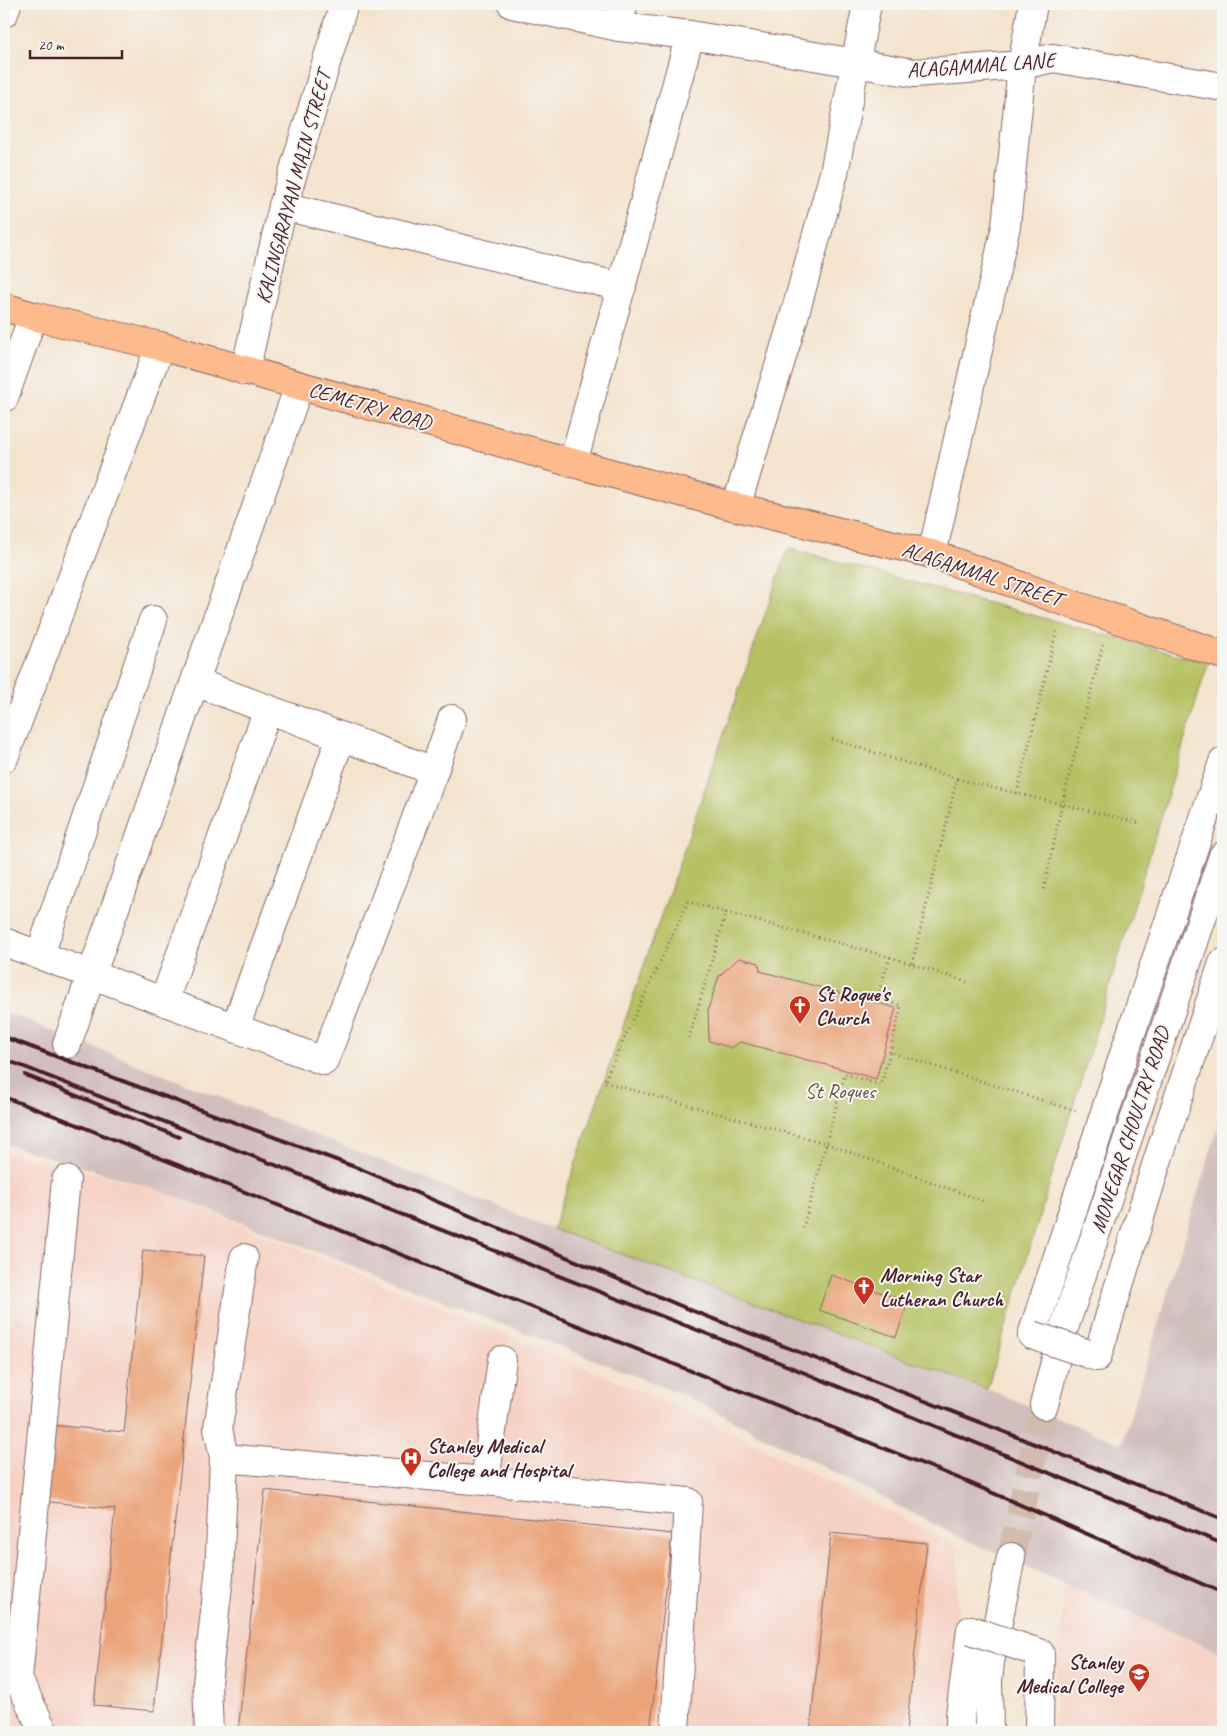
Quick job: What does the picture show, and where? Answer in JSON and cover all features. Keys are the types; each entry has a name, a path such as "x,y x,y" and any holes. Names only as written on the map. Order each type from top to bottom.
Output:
{"main road":[{"name":"CEMETRY ROAD","path":"4,307 33,316 160,346 573,464 736,507"},
{"name":"ALAGAMMAL STREET","path":"736,507 932,554 1223,655"}],"street":[{"path":"4,13 7,4"},
{"name":"KALINGARAYAN MAIN STREET","path":"245,371 283,206 344,4"},
{"name":"ALAGAMMAL LANE","path":"512,4 621,16 690,35 914,73 1022,65 1053,58 1223,87"},
{"path":"736,507 792,324 834,173 867,4"},
{"path":"932,554 1006,226 1022,65 1033,4"},
{"path":"573,464 690,35"},
{"path":"283,206 622,287"},
{"path":"4,398 33,316"},
{"path":"4,758 160,346"},
{"path":"67,1044 299,386"},
{"path":"40,955 153,620"},
{"path":"195,682 434,771"},
{"path":"164,1001 268,709"},
{"path":"4,942 324,1061 452,719"},
{"path":"235,1028 342,736"},
{"path":"1223,762 1032,1336 1097,1357 1156,1165 1223,963"},
{"name":"MONEGAR CHOULTRY ROAD","path":"1044,1405 1063,1331 1223,856"},
{"path":"44,1732 11,1678 66,1180"},
{"path":"209,1732 207,1684 219,1576 224,1458 218,1428 244,1258"},
{"path":"485,1481 502,1360"},
{"path":"224,1458 485,1481 688,1502 675,1732"},
{"path":"989,1732 988,1681 990,1662 1011,1557"},
{"path":"960,1732 960,1715 971,1630 1040,1653 1039,1732"}],"path":[{"path":"1017,794 1063,601"},
{"path":"1044,889 1062,804 1110,617"},
{"path":"832,739 957,779 1140,823"},
{"path":"912,964 957,779"},
{"path":"967,982 890,957 688,902 604,1082 825,1143 983,1200"},
{"path":"689,1038 726,912"},
{"path":"803,1228 845,1074 881,1084 901,1006 877,998 890,957"},
{"path":"890,1052 1103,1119"}],"shaded area":[{"path":"7,1013 553,1229 987,1389 1122,1444 1223,1110 1223,1654 955,1535 682,1394 150,1187 4,1144 4,1022"},
{"name":"Stanley Medical College and Hospital","path":"4,1152 150,1187 679,1407 958,1546 958,1732 4,1732"},
{"name":"Stanley Medical College","path":"1064,1584 1223,1654 1223,1732 1053,1732"}],"green space":[{"name":"St Roques","path":"788,548 1208,663 987,1389 553,1229"}],"building":[{"name":"St Roque's Church","path":"739,958 759,963 760,971 896,1008 876,1079 740,1042 732,1048 709,1041 708,1009 719,976"},
{"path":"143,1250 204,1256 154,1711 94,1705 115,1509 41,1501 50,1425 124,1432"},
{"name":"Morning Star Lutheran Church","path":"831,1275 908,1302 896,1337 819,1310"},
{"path":"4,1344 9,1345 7,1373 4,1373"},
{"path":"265,1490 672,1534 650,1732 238,1732"},
{"path":"831,1533 927,1543 906,1732 810,1732"}],"tunnel":[{"path":"1011,1557 1044,1405"}],"railway":[{"path":"4,1037 363,1170 688,1309 1223,1519"},
{"path":"4,1059 761,1355 1223,1544"},
{"path":"25,1075 179,1137"},
{"path":"4,1097 963,1480 1223,1593"}],"place":[{"name":"St Roque's Church","path":"800,1025"},
{"name":"Morning Star Lutheran Church","path":"864,1306"},
{"name":"Stanley Medical College and Hospital","path":"411,1477"},
{"name":"Stanley Medical College","path":"1139,1693"}]}
